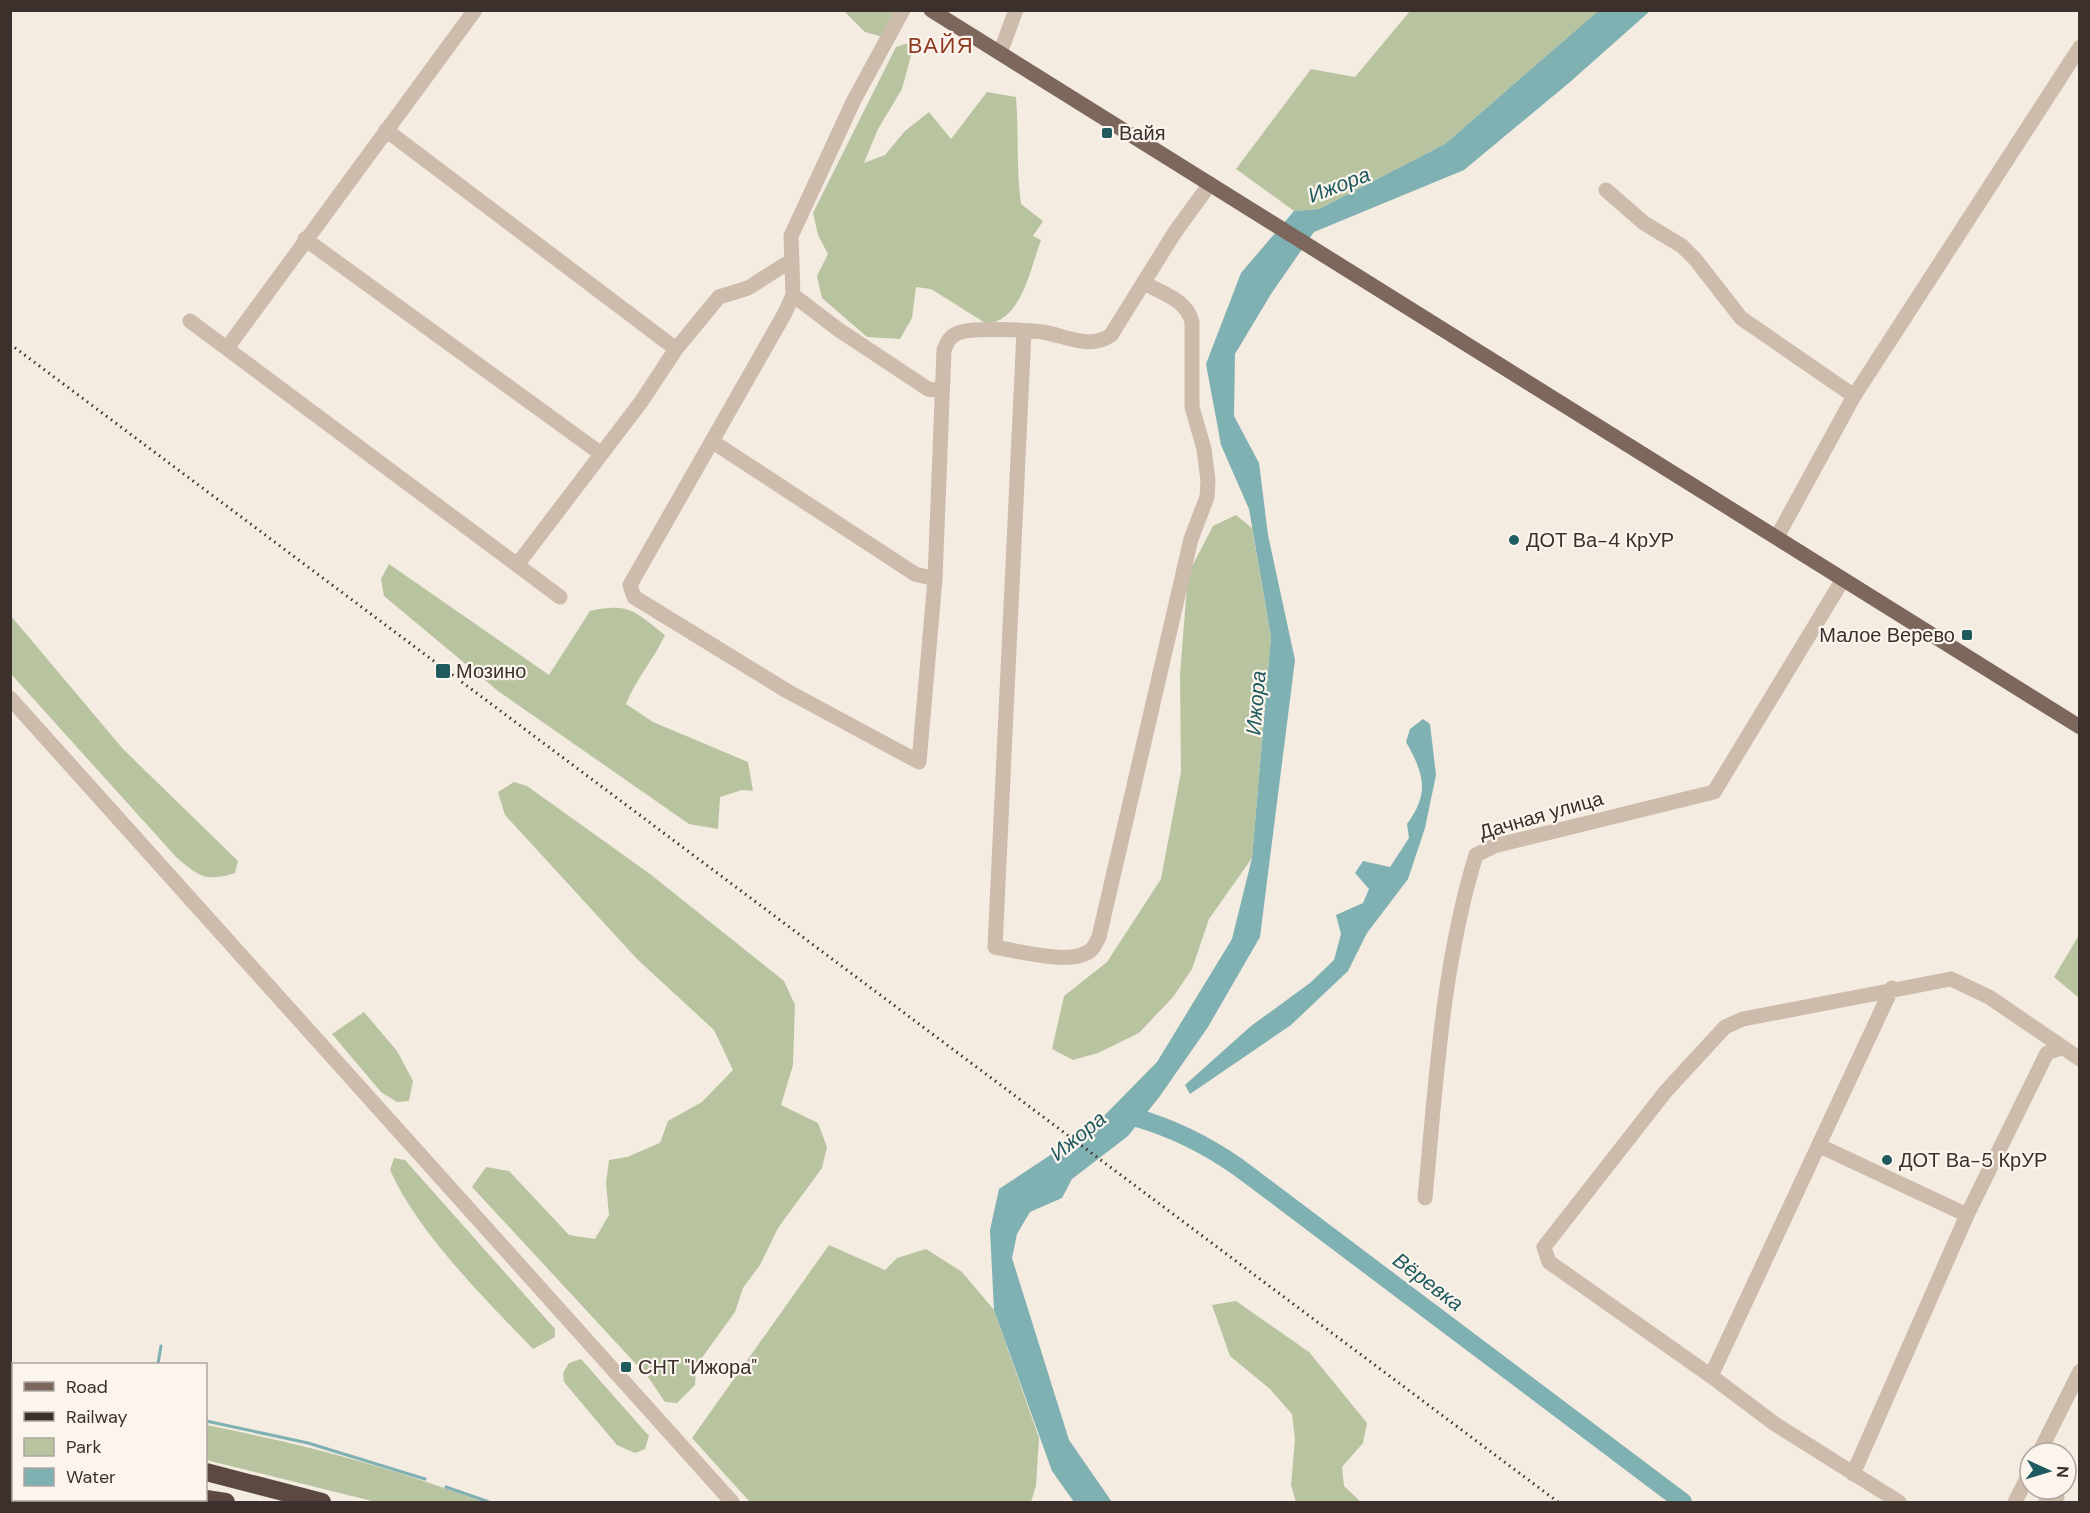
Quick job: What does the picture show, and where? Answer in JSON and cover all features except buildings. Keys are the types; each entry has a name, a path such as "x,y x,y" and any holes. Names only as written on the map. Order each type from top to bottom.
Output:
{"highway":[{"path":"207,1472 322,1503"},
{"path":"207,1499 226,1503"}],"main road":[{"path":"931,10 2079,727"}],"street":[{"path":"226,348 475,10"},
{"path":"903,10 854,100 812,186 791,236 793,295 714,442 630,585 634,597 787,691 919,762 935,579 944,350 949,338 960,332 1024,331 1088,343 1101,342 1111,336 1210,184"},
{"path":"1000,53 1016,10"},
{"path":"1777,537 1854,396 2079,47"},
{"path":"386,130 676,349"},
{"path":"1606,190 1644,223 1682,246 1695,259 1741,318 1854,396"},
{"path":"305,239 600,453"},
{"path":"517,565 641,402 676,349 719,297 748,288 792,260"},
{"path":"1024,331 995,947 1068,958 1082,956 1093,949 1099,936 1191,539 1207,497 1204,449 1192,407 1192,322 1189,311 1144,283"},
{"path":"793,295 839,330 928,389 942,391"},
{"path":"190,321 560,597"},
{"path":"714,442 915,574 935,579"},
{"name":"Дачная улица","path":"1425,1198 1438,1059 1458,924 1476,855 1494,846 1714,792 1842,581"},
{"path":"10,698 732,1503"},
{"path":"1899,1503 1775,1424 1549,1262 1544,1247 1666,1091 1725,1027 1743,1019 1892,988 1951,979 1989,997 2079,1059"},
{"path":"1711,1376 1892,988"},
{"path":"1853,1474 1967,1215 2047,1053 2061,1048"},
{"path":"1820,1146 1967,1215"},
{"path":"2045,1441 2079,1371"}],"green space":[{"path":"893,10 897,13 883,37 865,32 844,11"},
{"path":"1410,11 1598,11 1445,144 1319,209 1294,211 1236,169 1311,69 1355,77"},
{"path":"915,41 902,89 878,129 864,163 885,155 905,131 929,112 951,139 987,92 1016,97 1021,204 1043,221 1033,236 1041,240 1029,278 1017,303 999,320 987,324 931,289 916,287 912,318 900,339 867,337 822,298 817,276 828,254 818,235 813,213 896,47"},
{"path":"1236,515 1252,528 1271,637 1252,858 1209,919 1192,969 1173,997 1139,1033 1098,1053 1073,1060 1052,1049 1064,996 1107,962 1161,879 1181,772 1180,674 1188,574 1213,526"},
{"path":"389,564 549,675 590,611 614,608 639,615 665,635 626,704 653,722 748,762 753,791 742,790 720,797 718,829 689,824 498,691 384,596 381,579"},
{"path":"11,616 123,749 238,861 235,873 217,877 203,876 177,858 11,674"},
{"path":"514,782 527,786 650,874 784,981 795,1005 793,1065 781,1105 818,1123 827,1147 822,1168 778,1228 760,1265 743,1288 735,1312 696,1366 695,1385 677,1403 665,1402 648,1377 472,1187 486,1167 509,1171 569,1235 595,1239 609,1215 606,1183 609,1160 627,1157 660,1143 668,1121 702,1102 733,1070 714,1030 637,959 505,815 498,792"},
{"path":"2079,935 2079,998 2054,977"},
{"path":"364,1012 397,1051 413,1081 409,1101 397,1102 381,1092 332,1034"},
{"path":"394,1158 405,1160 555,1329 555,1337 533,1349 474,1287 417,1218 402,1194 390,1170"},
{"path":"829,1245 885,1270 897,1258 926,1249 962,1272 994,1310 1039,1438 1036,1486 1031,1502 750,1502 692,1438"},
{"path":"1236,1301 1309,1352 1367,1423 1363,1443 1342,1467 1344,1486 1361,1502 1296,1502 1291,1485 1295,1439 1292,1414 1270,1389 1230,1356 1212,1305"},
{"path":"581,1359 649,1436 645,1449 635,1453 617,1445 564,1382 563,1373 569,1363"},
{"path":"207,1425 346,1458 449,1489 483,1502 376,1502 207,1460"}],"water":[{"name":"Ижора","path":"1598,11 1650,11 1570,82 1464,170 1314,232 1271,294 1235,354 1234,416 1259,463 1268,535 1295,660 1260,937 1208,1027 1160,1096 1128,1136 1072,1179 1062,1198 1030,1212 1017,1234 1012,1258 1069,1440 1112,1502 1074,1502 1052,1471 994,1310 990,1230 999,1189 1055,1152 1067,1157 1080,1146 1070,1137 1099,1121 1157,1062 1232,939 1252,858 1271,637 1249,509 1221,445 1206,364 1241,273 1294,211 1319,209 1445,144"},
{"path":"1423,719 1430,724 1436,775 1425,828 1408,879 1367,933 1348,971 1291,1025 1190,1094 1185,1085 1251,1026 1310,983 1334,960 1341,934 1336,915 1363,903 1369,889 1355,873 1363,861 1390,867 1409,838 1407,824 1419,803 1422,783 1417,764 1406,742 1410,729"}],"waterway":[{"name":"Вёревка","path":"1134,1117 1188,1138 1238,1167 1683,1502"},
{"path":"158,1363 161,1346"},
{"path":"207,1421 308,1443 425,1479"},
{"path":"446,1487 489,1502"}],"railway":[{"path":"10,344 1558,1502"}],"place":[{"name":"Вайя","path":"1107,133"},
{"name":"ДОТ Ва-4 КрУР","path":"1514,540"},
{"name":"Малое Верево","path":"1967,635"},
{"name":"Мозино","path":"443,671"},
{"name":"ДОТ Ва-5 КрУР","path":"1887,1160"},
{"name":"СНТ \"Ижора\"","path":"626,1367"}],"district":[{"name":"ВАЙЯ","path":"941,45"}]}
